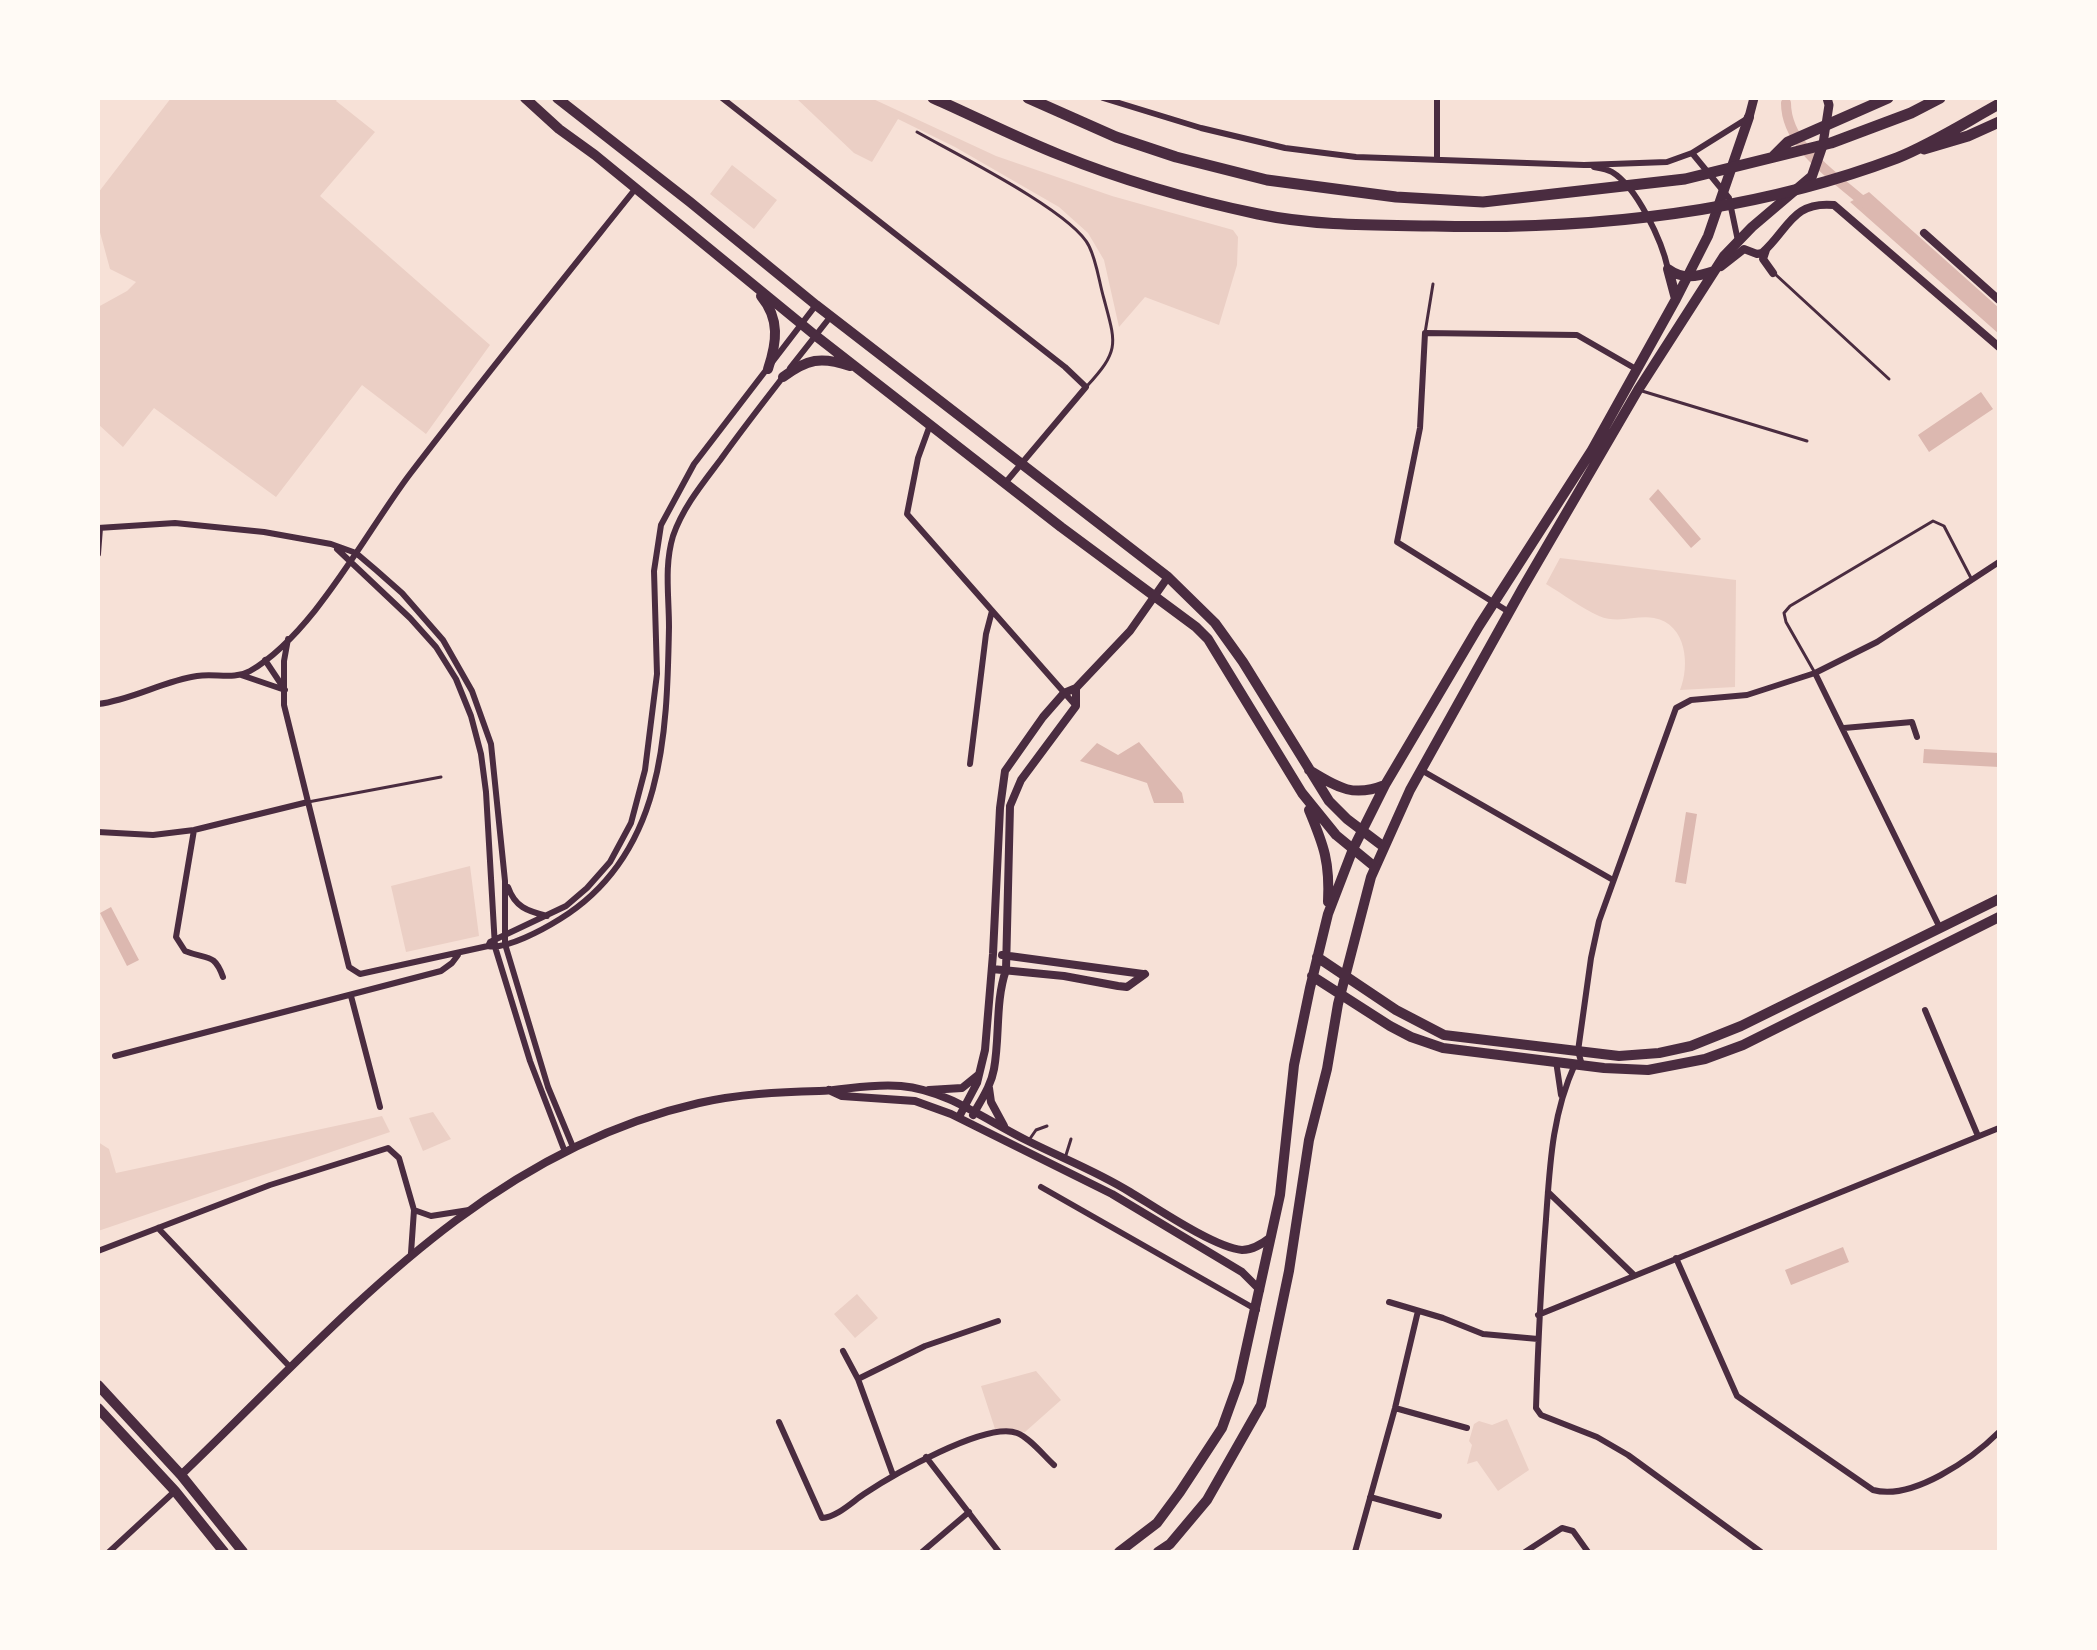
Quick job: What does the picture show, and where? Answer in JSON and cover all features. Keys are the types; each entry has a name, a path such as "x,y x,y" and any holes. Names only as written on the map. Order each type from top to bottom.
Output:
{"highway":[{"path":"933,98 1062,156 1164,190 1260,214 1333,224 1497,228 1656,217 1733,205 1806,187 1968,136 1999,122"},
{"path":"1028,98 1078,122 1131,142 1267,180 1396,197 1483,202 1671,182 1863,132 1940,98"},
{"path":"1773,157 1788,142 1888,98"},
{"path":"1894,159 1999,104"}],"main road":[{"path":"525,98 559,129 636,188 802,325 1061,527 1153,593 1208,639 1302,793 1325,824 1375,867"},
{"path":"557,98 816,305 1168,577 1215,623 1243,662 1329,801 1384,847"},
{"path":"1119,1552 1164,1515 1222,1428 1239,1381 1280,1195 1294,1065 1312,976 1328,914 1353,849 1385,785 1494,603 1592,450 1676,299 1708,236 1754,98"},
{"path":"1158,1552 1174,1548 1207,1500 1261,1405 1289,1271 1309,1140 1341,994 1375,867 1384,847 1421,769 1638,390 1724,256 1741,245 1812,176 1822,149 1828,115 1827,98"},
{"path":"1668,269 1678,276 1711,276"},
{"path":"1668,269 1676,299"},
{"path":"746,278 767,304 775,322 774,351 768,369"},
{"path":"783,377 801,363 814,360 827,360 860,369"},
{"path":"1307,768 1346,790 1367,792 1385,785"},
{"path":"1302,793 1326,851 1330,877 1328,914"},
{"path":"1317,957 1396,1010 1444,1035 1619,1056 1659,1053 1691,1046 1741,1026 1999,899"},
{"path":"1312,976 1390,1026 1429,1044 1648,1070 1725,1052 1999,917"},
{"path":"98,1385 181,1475 243,1552"},
{"path":"98,1408 175,1491 224,1552"}],"street":[{"path":"722,98 1065,367 1086,387 1006,482"},
{"path":"1103,98 1201,128 1285,148 1356,157 1584,165 1667,162 1692,153 1749,117"},
{"path":"1437,98 1437,160"},
{"path":"1692,153 1729,198 1741,245 1757,254 1769,246 1803,208 1834,205 1999,347"},
{"path":"1584,165 1610,170 1622,179 1658,238 1668,269"},
{"path":"241,675 265,660 302,625 447,424 636,188"},
{"path":"1924,233 1999,300"},
{"path":"1769,246 1763,259 1773,273"},
{"path":"504,940 566,906 603,871 631,823 640,795 655,706 657,643 654,571 661,525 694,464 816,305"},
{"path":"288,639 284,661 284,705 349,967 360,974 459,954 545,928 592,896 617,868 631,847 652,795 668,707 668,561 675,531 696,491 831,316"},
{"path":"1509,612 1397,542 1420,428 1425,333 1577,335 1636,369"},
{"path":"930,423 918,458 907,514 1076,706"},
{"path":"98,554 99,528 175,523 264,532 331,544 356,553 423,616 443,640 472,691 491,744 505,881 504,940 569,1150"},
{"path":"331,544 410,618 436,647 456,679 471,716 481,754 486,792 492,945 530,1061 569,1150"},
{"path":"1561,1095 1579,1064 1578,1051 1591,958 1613,880 1673,712 1685,701 1747,695 1815,673 1877,642 1999,562"},
{"path":"959,1117 982,1071 1005,771 1064,693 1076,688 1127,633 1153,593 1168,577"},
{"path":"970,764 986,634 992,611"},
{"path":"265,660 285,690"},
{"path":"1815,673 1940,928"},
{"path":"98,704 121,700 197,676 241,675 285,690"},
{"path":"969,1122 994,1071 999,989 1006,970 1010,806 1021,780 1076,706 1076,688"},
{"path":"1844,728 1912,722 1917,737"},
{"path":"1421,769 1613,880"},
{"path":"98,832 153,835 194,830 308,802"},
{"path":"194,830 176,937 185,951 215,960 223,977"},
{"path":"505,881 512,899 521,908 547,916"},
{"path":"115,1056 441,971 459,954"},
{"path":"992,969 1064,976 1127,987 1145,974 993,954"},
{"path":"351,996 380,1107"},
{"path":"1925,1010 1978,1136"},
{"path":"1556,1061 1561,1095 1548,1192 1538,1315 1536,1408 1541,1415 1597,1437 1628,1455 1761,1552"},
{"path":"181,1475 411,1253 469,1210 569,1150 632,1123 697,1103 752,1094 874,1085 928,1090 966,1087 982,1071"},
{"path":"989,1086 997,1117 1007,1130"},
{"path":"829,1090 842,1096 915,1101 959,1117 1112,1194 1242,1272 1261,1291"},
{"path":"928,1090 1124,1188 1230,1247 1249,1249 1271,1237"},
{"path":"1538,1315 1999,1128"},
{"path":"98,1251 270,1185 383,1148 394,1151 399,1158 414,1210 411,1253"},
{"path":"1041,1187 1257,1310"},
{"path":"1548,1192 1634,1275"},
{"path":"414,1210 431,1216 469,1210"},
{"path":"158,1228 290,1367"},
{"path":"1676,1258 1737,1396 1873,1490 1894,1493 1952,1470 1979,1452 1999,1432"},
{"path":"1389,1302 1483,1334 1538,1339"},
{"path":"1355,1552 1418,1311"},
{"path":"858,1379 925,1346 998,1321"},
{"path":"843,1351 858,1379 893,1475"},
{"path":"1395,1408 1467,1428"},
{"path":"779,1422 822,1518 835,1514 926,1457 988,1435 1020,1434 1054,1465"},
{"path":"926,1457 999,1552"},
{"path":"109,1552 175,1491"},
{"path":"1370,1497 1439,1516"},
{"path":"922,1552 969,1512"},
{"path":"1525,1552 1562,1528 1573,1531 1588,1552"}],"lane":[{"path":"917,132 1052,211 1088,244 1113,327 1114,350 1102,370 1086,387"},
{"path":"1741,245 1889,379"},
{"path":"1425,333 1433,284"},
{"path":"1638,390 1807,441"},
{"path":"1815,673 1784,613 1790,606 1933,521 1944,526 1972,580"},
{"path":"308,802 441,777"},
{"path":"1028,1141 1036,1130 1047,1126"},
{"path":"1064,1158 1071,1139"}],"shaded area":[{"path":"171,98 338,98 336,101 375,132 320,196 490,345 426,434 362,385 276,497 154,408 123,447 98,424 98,307 127,291 136,282 110,269 98,225 98,193"},
{"path":"796,98 871,98 996,156 1112,196 1233,230 1238,237 1237,265 1219,325 1145,297 1119,327 1104,260 1088,233 1059,207 955,147 898,119 872,162 854,153"},
{"path":"732,165 777,200 754,229 710,194"},
{"path":"1869,192 1999,308 1999,334 1850,202"},
{"path":"1981,392 1993,409 1929,452 1918,435"},
{"path":"1658,489 1701,539 1691,548 1649,499"},
{"path":"1560,558 1736,580 1735,687 1680,690 1685,658 1673,628 1654,618 1606,618 1579,605 1546,584"},
{"path":"1139,742 1182,793 1184,803 1154,803 1147,783 1080,761 1097,743 1118,755"},
{"path":"1924,749 1999,753 1999,767 1923,763"},
{"path":"1686,812 1697,814 1686,884 1675,882"},
{"path":"470,866 479,936 406,952 391,886"},
{"path":"111,907 139,960 127,966 100,913"},
{"path":"433,1112 451,1139 423,1151 409,1118"},
{"path":"382,1116 390,1132 98,1231 98,1142 109,1149 116,1173"},
{"path":"1843,1247 1849,1262 1791,1285 1785,1270"},
{"path":"857,1294 878,1318 855,1338 834,1314"},
{"path":"1036,1371 1061,1400 1025,1432 995,1429 981,1386"},
{"path":"1507,1419 1529,1470 1498,1491 1477,1461 1467,1464 1472,1445 1469,1441 1474,1424 1479,1421 1492,1425"}],"waterway":[{"path":"1786,103 1788,119 1803,147 1866,204"}]}
